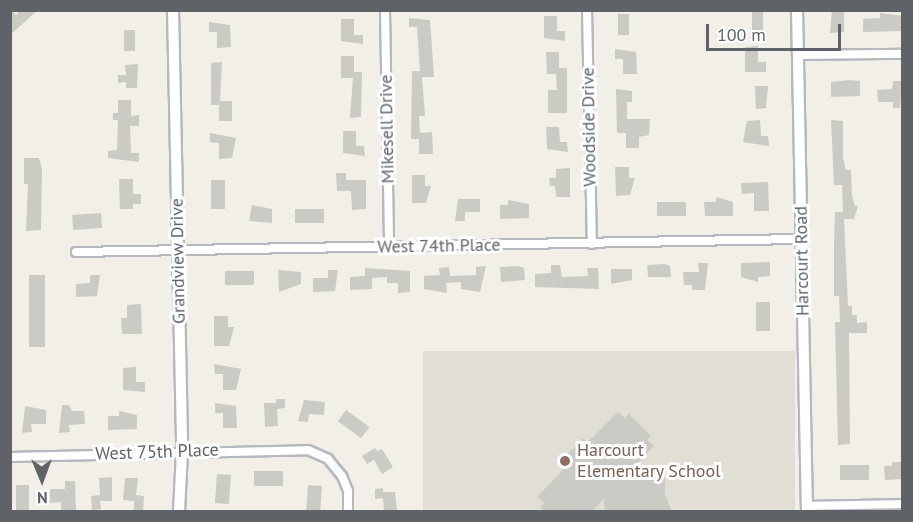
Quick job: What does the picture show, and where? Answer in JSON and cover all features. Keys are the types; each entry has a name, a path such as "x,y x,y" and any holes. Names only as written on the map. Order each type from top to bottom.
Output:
{"street":[{"name":"Grandview Drive","path":"173,10 182,452 179,512"},
{"name":"Mikesell Drive","path":"385,10 389,247"},
{"name":"Woodside Drive","path":"587,10 592,244"},
{"name":"Harcourt Road","path":"797,10 807,509"},
{"path":"798,55 903,54"},
{"name":"West 74th Place","path":"76,252 802,239"},
{"name":"West 75th Place","path":"10,457 304,449 321,454 338,469 348,491 348,512"},
{"path":"807,509 903,504"}],"shaded area":[{"path":"423,351 795,351 795,511 423,511"}],"building":[{"path":"11,10 16,15 20,10 38,10 10,35"},
{"path":"832,10 844,10 844,32 830,33"},
{"path":"752,11 763,11 763,33 752,33"},
{"path":"880,13 903,16 903,31 863,32 863,19 880,18"},
{"path":"618,14 629,14 629,35 618,35"},
{"path":"544,16 557,16 557,31 565,31 565,41 544,38"},
{"path":"409,18 430,20 434,77 422,77 425,116 419,116 420,133 432,132 433,154 419,154 419,139 411,139 412,71 420,71 417,27 409,27"},
{"path":"341,19 354,19 354,35 363,35 363,44 341,41"},
{"path":"209,22 230,25 231,47 217,48 217,32 209,32"},
{"path":"124,30 135,30 135,51 124,51"},
{"path":"758,46 758,62 766,62 766,72 745,72 745,47"},
{"path":"615,49 636,52 637,74 623,74 623,59 615,59"},
{"path":"546,52 559,52 559,68 567,68 567,113 548,113 548,90 557,90 556,74 547,74"},
{"path":"341,56 354,56 354,72 362,72 361,117 350,118 353,78 341,78"},
{"path":"222,62 220,101 232,101 232,121 219,121 219,105 211,105 211,63"},
{"path":"138,64 137,88 126,88 126,82 118,83 118,75 126,75 125,65"},
{"path":"860,81 860,96 831,97 831,82"},
{"path":"893,81 902,81 900,108 893,108 893,102 878,102 877,90 892,89"},
{"path":"755,86 768,86 766,108 756,109"},
{"path":"616,89 632,91 632,102 627,102 627,119 650,119 649,135 639,137 639,148 626,148 626,133 617,133"},
{"path":"118,100 131,100 131,116 139,115 139,126 130,126 131,153 139,153 139,162 108,158 108,151 117,150 118,120 113,120 113,113 118,113"},
{"path":"760,120 761,136 768,136 769,146 743,142 747,121"},
{"path":"831,120 843,121 843,158 846,170 851,170 852,196 855,206 858,206 854,219 844,219 848,306 852,306 852,315 857,315 857,323 867,322 867,333 849,333 850,444 838,445 835,322 840,322 839,296 834,296 834,243 835,212 843,212 842,185 834,185"},
{"path":"546,127 559,127 560,142 567,142 568,152 547,149"},
{"path":"343,131 356,131 356,146 364,146 365,156 343,153"},
{"path":"210,133 236,138 232,158 219,159 219,143 210,142"},
{"path":"24,158 39,158 42,169 41,230 26,231 28,184 24,184"},
{"path":"615,167 629,167 629,178 635,178 630,195 616,196"},
{"path":"570,168 570,197 556,197 555,186 550,186 549,178 556,178 556,169"},
{"path":"336,173 346,173 346,180 366,180 366,209 352,210 351,191 337,191"},
{"path":"412,175 425,175 425,186 431,186 426,203 412,203"},
{"path":"119,179 133,179 133,194 141,194 141,204 133,204 133,209 120,209"},
{"path":"211,180 225,180 225,209 211,209"},
{"path":"768,182 769,211 754,211 754,193 742,194 741,183"},
{"path":"716,197 733,202 733,216 705,216 704,202 716,202"},
{"path":"458,199 480,199 480,212 465,212 465,221 455,221"},
{"path":"508,200 529,204 529,218 500,219 500,205 508,205"},
{"path":"657,202 686,202 686,216 657,216"},
{"path":"252,205 272,209 272,223 249,221"},
{"path":"295,209 324,209 324,223 295,223"},
{"path":"101,213 102,228 73,230 72,215"},
{"path":"770,262 770,276 758,277 758,282 741,277 741,263"},
{"path":"698,263 708,263 705,290 692,290 692,285 684,285 683,272 699,272"},
{"path":"551,265 560,265 562,277 588,276 587,268 598,268 599,289 535,287 535,274 551,273"},
{"path":"647,265 670,266 671,277 648,277"},
{"path":"486,266 480,292 461,289 461,282 446,283 447,293 424,289 424,276 440,275 439,268 449,267 450,276 476,275 476,267"},
{"path":"500,267 524,268 525,280 501,282"},
{"path":"365,268 410,271 410,292 398,293 398,283 387,283 387,277 372,278 372,289 350,290 350,277 365,276"},
{"path":"611,269 632,269 632,280 611,284"},
{"path":"278,270 301,272 301,284 279,292"},
{"path":"328,270 338,270 335,291 313,292 313,278 328,278"},
{"path":"225,271 254,271 254,285 225,285"},
{"path":"29,275 45,275 45,347 29,347"},
{"path":"90,275 100,275 97,296 76,297 76,284 90,283"},
{"path":"756,302 770,302 770,331 756,331"},
{"path":"141,304 142,334 122,334 121,318 127,318 127,305"},
{"path":"214,316 228,316 228,327 234,327 229,346 214,346"},
{"path":"214,364 241,369 236,390 223,390 223,374 215,374"},
{"path":"136,367 136,382 145,382 145,392 123,390 123,368"},
{"path":"276,399 285,399 285,408 277,409 278,426 265,427 264,403 276,403"},
{"path":"304,400 325,402 324,415 309,414 308,422 298,421"},
{"path":"215,403 236,406 237,428 223,428 223,413 215,413"},
{"path":"62,405 69,405 72,411 84,411 85,424 69,425 70,432 59,433"},
{"path":"25,406 46,410 46,424 31,424 32,432 22,433"},
{"path":"346,410 369,427 361,438 338,421"},
{"path":"119,411 137,415 137,429 108,430 108,416 119,416"},
{"path":"618,412 625,418 629,414 651,436 647,440 654,446 627,475 665,474 665,494 672,512 605,512 604,498 592,512 544,512 540,507 544,503 537,497 561,472 566,464 562,460 583,438 587,442"},
{"path":"375,448 377,451 382,449 393,467 382,474 374,460 367,464 362,456"},
{"path":"892,462 902,462 903,479 885,480 884,466 892,466"},
{"path":"840,465 869,465 869,480 840,480"},
{"path":"254,471 283,471 283,486 254,486"},
{"path":"217,474 231,475 229,504 215,503"},
{"path":"112,477 112,501 100,501 101,509 92,510 91,496 100,495 99,478"},
{"path":"125,478 138,478 136,495 144,496 143,512 134,512 134,501 123,500"},
{"path":"65,481 75,481 76,510 61,510 61,502 50,503 50,489 65,489"},
{"path":"16,485 29,485 29,511 16,511"},
{"path":"308,485 322,486 320,512 306,512"},
{"path":"383,488 383,492 395,492 397,512 384,512 383,498 375,499 375,489"}],"place":[{"name":"Harcourt Elementary School","path":"565,461"}]}
